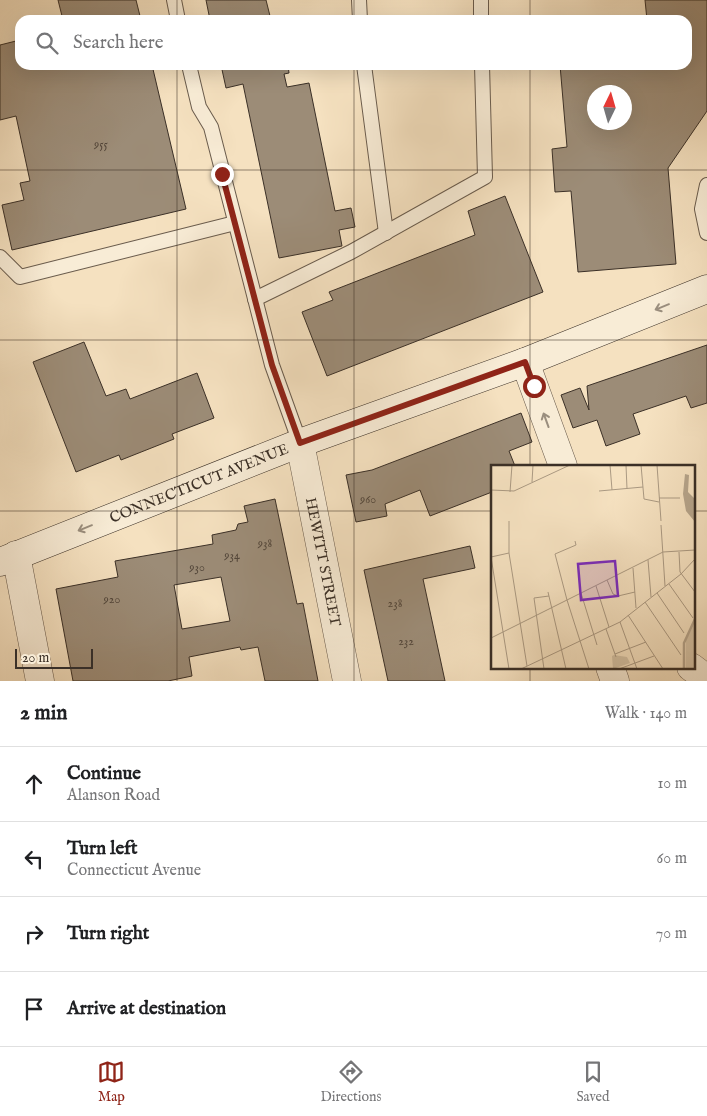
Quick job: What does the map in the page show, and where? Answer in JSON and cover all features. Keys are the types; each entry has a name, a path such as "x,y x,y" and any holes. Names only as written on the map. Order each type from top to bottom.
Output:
{"main road":[{"name":"CONNECTICUT AVENUE","path":"8,559 300,443 525,362 707,289"},
{"path":"525,362 563,465"},
{"name":"HEWITT STREET","path":"300,443 346,681"},
{"path":"8,559 40,681"},
{"path":"610,668 615,681"},
{"path":"692,668 707,679"}],"lane":[{"path":"174,0 177,15"},
{"path":"359,0 360,15"},
{"path":"481,0 481,15"},
{"path":"190,70 199,106 211,127 272,365 300,443"},
{"path":"365,70 386,233"},
{"path":"255,299 386,233 485,177 482,70"},
{"path":"707,185 702,208 707,233"},
{"path":"0,257 20,277 235,223"}],"building":[{"path":"58,0 136,0 140,15 62,15"},
{"path":"206,0 266,0 270,15 209,15"},
{"path":"645,0 707,0 707,111 668,168 676,264 578,272 571,191 555,192 552,149 567,147 560,70 692,70 692,15 646,15"},
{"path":"15,41 15,70 153,70 186,209 12,250 2,205 24,200 20,183 30,181 16,116 0,120 0,45"},
{"path":"222,70 289,70 289,73 284,74 287,87 309,83 335,211 351,208 355,227 339,230 342,246 279,258 243,84 226,88"},
{"path":"505,196 543,292 327,376 302,312 333,300 329,292 475,235 468,211"},
{"path":"84,342 106,396 126,389 130,399 197,373 214,418 172,434 174,439 121,460 119,455 76,472 33,362"},
{"path":"707,345 707,403 691,408 686,396 633,414 640,434 606,446 597,420 573,428 561,395 580,388 589,410 587,386"},
{"path":"521,413 532,442 509,451 515,465 491,465 491,492 430,516 420,490 385,504 387,516 356,522 346,475 372,470"},
{"path":"275,499 297,604 303,603 318,681 265,681 258,647 241,650 240,647 189,657 192,676 168,681 73,681 56,589 118,577 115,561 213,544 212,535 236,530 238,524 248,522 244,506","holes":["221,577 230,621 182,629 174,585"]},
{"path":"470,546 475,568 423,579 445,681 388,681 364,570"}],"route":[{"path":"222,174 272,365 300,443 525,362 534,386"}]}
